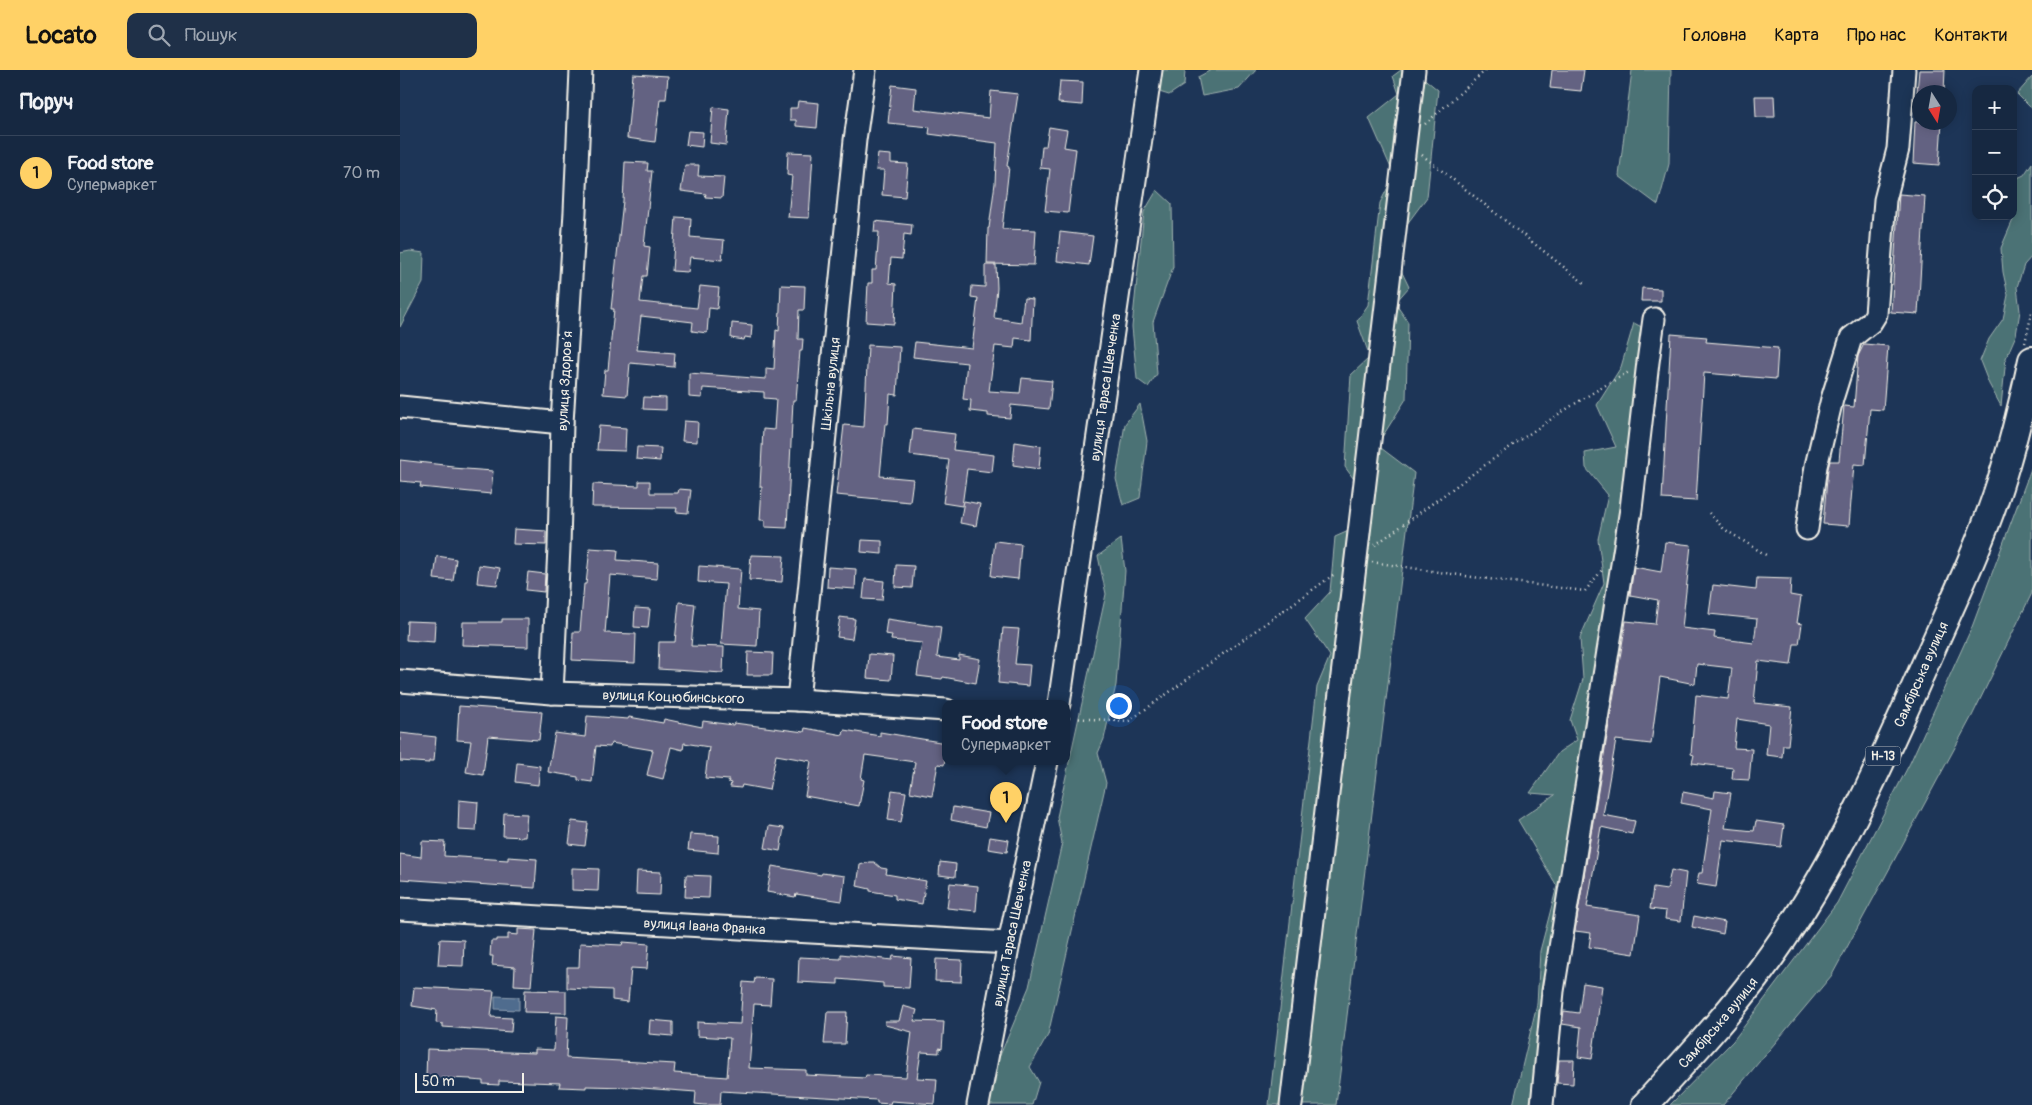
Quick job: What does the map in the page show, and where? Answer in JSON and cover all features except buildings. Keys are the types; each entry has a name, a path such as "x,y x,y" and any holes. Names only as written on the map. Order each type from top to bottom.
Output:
{"main road":[{"name":"Самбірська вулиця","path":"1645,1105 1722,1020 1772,955 1811,896 1861,803 1910,699 1995,498 2017,427 2028,356"}],"street":[{"name":"вулиця Здоровʼя","path":"552,693 559,547 562,423 575,212 581,70"},
{"name":"Шкільна вулиця","path":"798,700 855,140 865,70"},
{"name":"вулиця Тараса Шевченка","path":"1060,700 1151,70"},
{"path":"1290,1105 1414,70"},
{"path":"1807,528 1816,466 1832,399 1851,338 1871,322 1876,314 1886,200 1898,149 1904,70"},
{"path":"1542,1105 1553,992 1631,509 1654,319"},
{"path":"400,407 562,423"},
{"name":"вулиця Коцюбинського","path":"400,680 552,693 798,700 942,710"},
{"name":"вулиця Тараса Шевченка","path":"978,1105 1009,943 1046,765"},
{"name":"вулиця Івана Франка","path":"400,909 1009,943"}],"path":[{"path":"1486,70 1405,141 1584,283"},
{"path":"2028,356 2032,312"},
{"path":"1709,513 1724,529 1766,555"},
{"path":"1356,559 1472,577 1585,591 1602,570"}],"green space":[{"path":"1157,70 1185,70 1184,85 1169,95 1156,91"},
{"path":"1211,70 1256,70 1239,89 1202,96 1198,77"},
{"path":"1401,70 1426,70 1421,76 1438,90 1427,197 1401,232 1397,262 1409,287 1395,303 1408,322 1406,399 1377,445 1414,473 1336,1105 1269,1105 1317,687 1330,656 1305,619 1330,592 1335,537 1369,522 1372,504 1345,467 1351,375 1370,357 1357,321 1368,305 1380,203 1394,175 1369,118 1399,94 1393,76"},
{"path":"1632,70 1671,70 1669,164 1658,205 1619,176"},
{"path":"2032,77 2032,109 2017,94"},
{"path":"2032,163 2032,256 2024,265 2017,287 2020,311 2016,335 2006,358 2001,406 1989,384 1980,361 1989,339 2003,319 2008,295 2003,272 2001,248 2013,220 2017,220 2017,178 2024,175"},
{"path":"1157,190 1172,204 1173,267 1153,322 1157,374 1148,387 1137,379 1132,327 1144,212"},
{"path":"410,251 424,253 423,283 400,327 400,253"},
{"path":"1634,323 1653,333 1547,1105 1513,1105 1537,1004 1540,951 1557,886 1518,820 1555,795 1530,793 1559,752 1577,740 1570,720 1583,679 1580,638 1604,583 1598,539 1608,495 1586,468 1585,453 1616,447 1597,405 1621,367"},
{"path":"1140,404 1147,441 1140,498 1123,505 1116,479 1125,424"},
{"path":"2032,466 2032,593 1972,716 1832,975 1723,1105 1670,1105 1733,1041 1837,903 1910,763 1972,627"},
{"path":"1121,539 1125,571 1116,685 1104,739 1098,753 1106,783 1048,1035 1030,1067 1039,1082 1032,1105 988,1105 987,1086 1029,987 1062,843 1057,817 1068,765 1070,765 1106,594 1098,556"}],"water":[{"path":"495,996 519,997 519,1010 495,1009"}],"place":[{"name":"Food store","path":"1006,823"}]}
